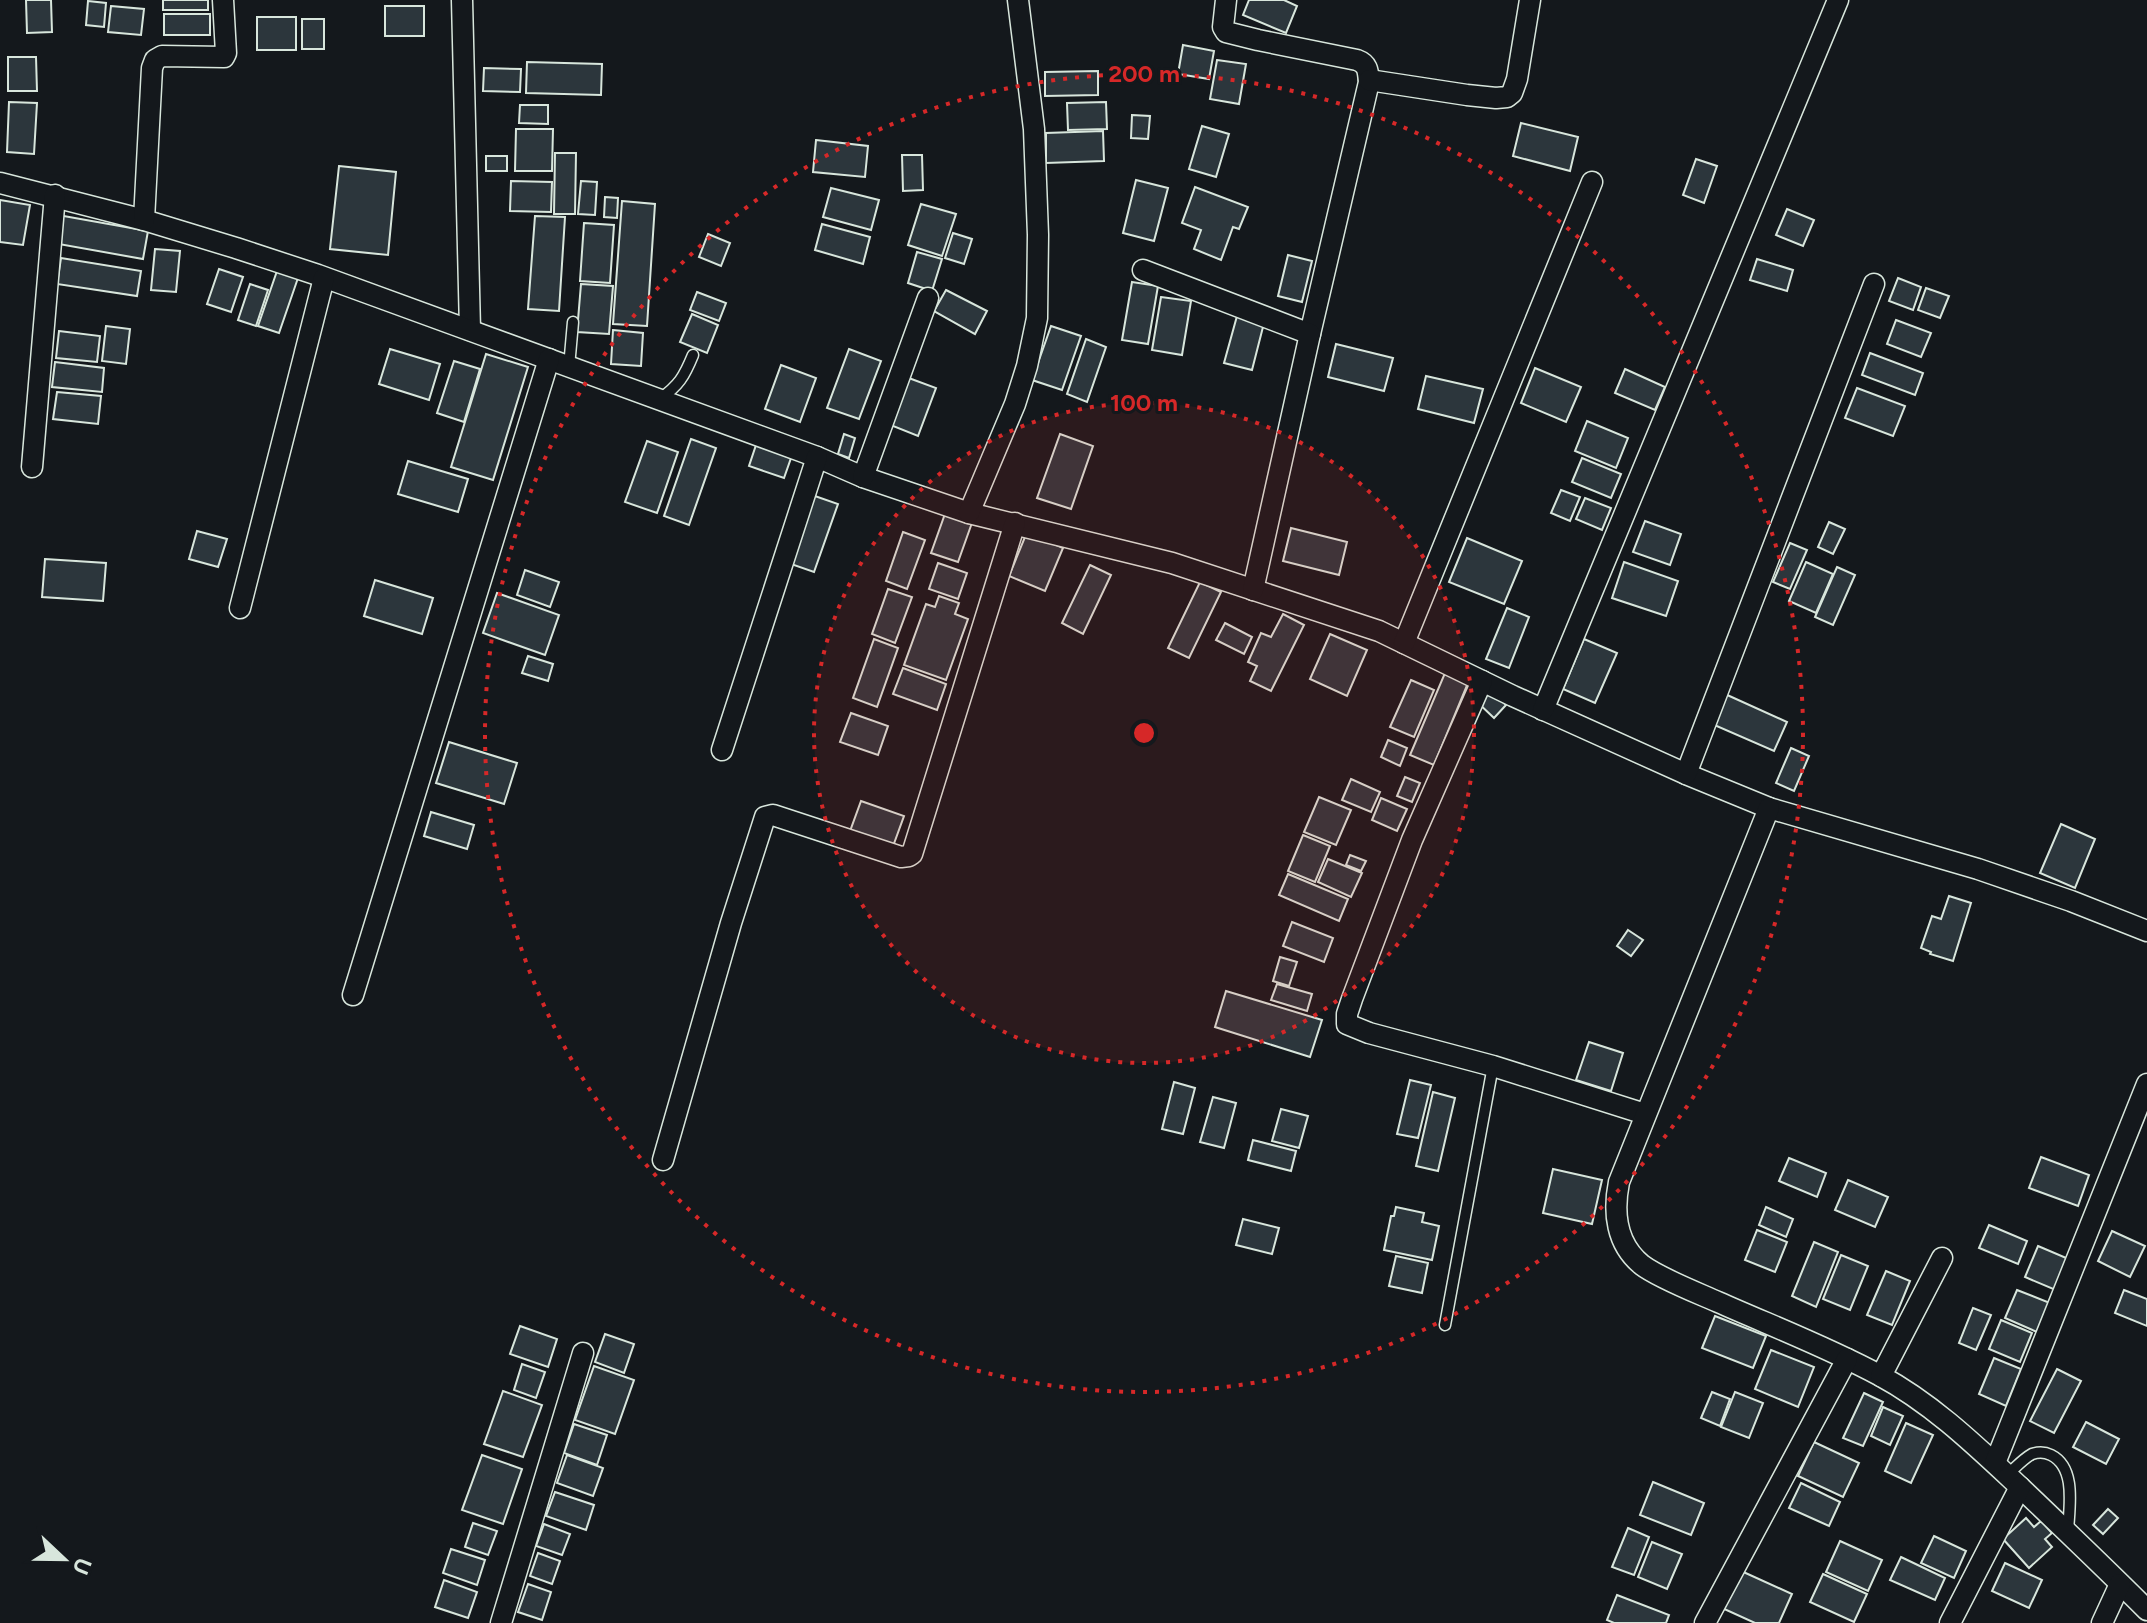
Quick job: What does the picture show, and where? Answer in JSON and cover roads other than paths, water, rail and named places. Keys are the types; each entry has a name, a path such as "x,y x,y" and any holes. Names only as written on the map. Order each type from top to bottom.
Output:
{"street":[{"path":"144,220 152,68 155,60 162,56 224,57 223,0"},
{"path":"462,0 470,330"},
{"path":"969,513 1015,404 1037,318 1034,129 1018,0"},
{"path":"1226,0 1223,27 1226,32 1357,60 1366,65 1369,80 1253,590"},
{"path":"1369,80 1467,95 1507,97 1515,87 1530,0"},
{"path":"1543,710 1838,0"},
{"path":"1404,643 1592,182"},
{"path":"0,183 55,195 236,248 470,330 817,457 863,477 969,513 1172,563 1379,631 1543,710 1769,808 2004,877 2147,931"},
{"path":"32,467 55,195"},
{"path":"1143,270 1310,334"},
{"path":"240,608 324,278"},
{"path":"1686,774 1874,284"},
{"path":"863,477 928,298"},
{"path":"353,995 549,359"},
{"path":"722,750 817,457"},
{"path":"663,1160 765,817 780,817 901,857 912,854 1015,523"},
{"path":"1482,681 1412,840 1352,999 1347,1024 1645,1114"},
{"path":"1769,808 1619,1182 1615,1213 1618,1227 1630,1252 1643,1266 1847,1359 1916,1397 1947,1420 2007,1475 2147,1610"},
{"path":"1950,1623 2007,1475 2147,1084"},
{"path":"1881,1376 1942,1258"},
{"path":"501,1623 583,1353"},
{"path":"1705,1623 1847,1359"},
{"path":"2102,1623 2120,1584"}],"lane":[{"path":"569,367 573,322"},
{"path":"660,399 682,380 693,355"},
{"path":"1445,1325 1493,1066"},
{"path":"2007,1475 2034,1453 2047,1452 2056,1458 2066,1473 2070,1488 2068,1532"}]}
